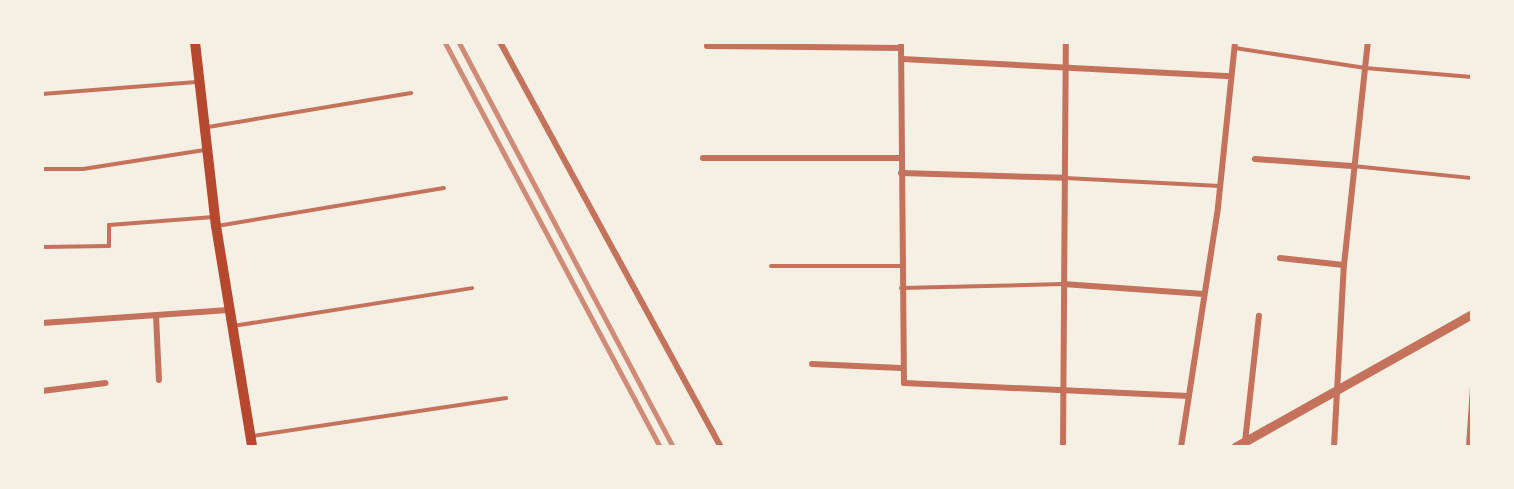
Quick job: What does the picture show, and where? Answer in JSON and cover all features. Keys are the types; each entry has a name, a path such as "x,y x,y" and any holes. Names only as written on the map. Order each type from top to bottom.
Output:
{"main road":[{"path":"195,42 216,221 252,441"}],"street":[{"path":"500,42 721,447"},
{"path":"1063,447 1066,42"},
{"path":"1334,447 1335,391 1344,265 1368,42"},
{"path":"707,46 901,45 901,288 904,383 1062,387 1189,396"},
{"path":"1181,447 1220,186 1235,45"},
{"path":"902,58 1066,65 1231,76"},
{"path":"703,158 900,158"},
{"path":"1255,159 1353,166"},
{"path":"902,173 1065,178"},
{"path":"1280,258 1344,265"},
{"path":"1063,284 1204,294"},
{"path":"42,323 229,310"},
{"path":"1235,447 1472,314"},
{"path":"156,315 159,380"},
{"path":"1245,442 1260,316"},
{"path":"812,364 902,368"},
{"path":"42,391 106,383"}],"lane":[{"path":"1235,45 1365,68 1472,77"},
{"path":"42,94 201,82"},
{"path":"205,127 411,93"},
{"path":"42,169 83,169 208,150"},
{"path":"1353,166 1472,178"},
{"path":"1065,178 1220,186"},
{"path":"42,247 109,246 109,225 216,221 444,188"},
{"path":"771,266 901,266"},
{"path":"901,288 1063,284"},
{"path":"232,327 472,288"},
{"path":"1468,447 1472,387"},
{"path":"252,441 506,399"}],"railway":[{"path":"445,42 660,447"},
{"path":"459,42 673,447"}]}
